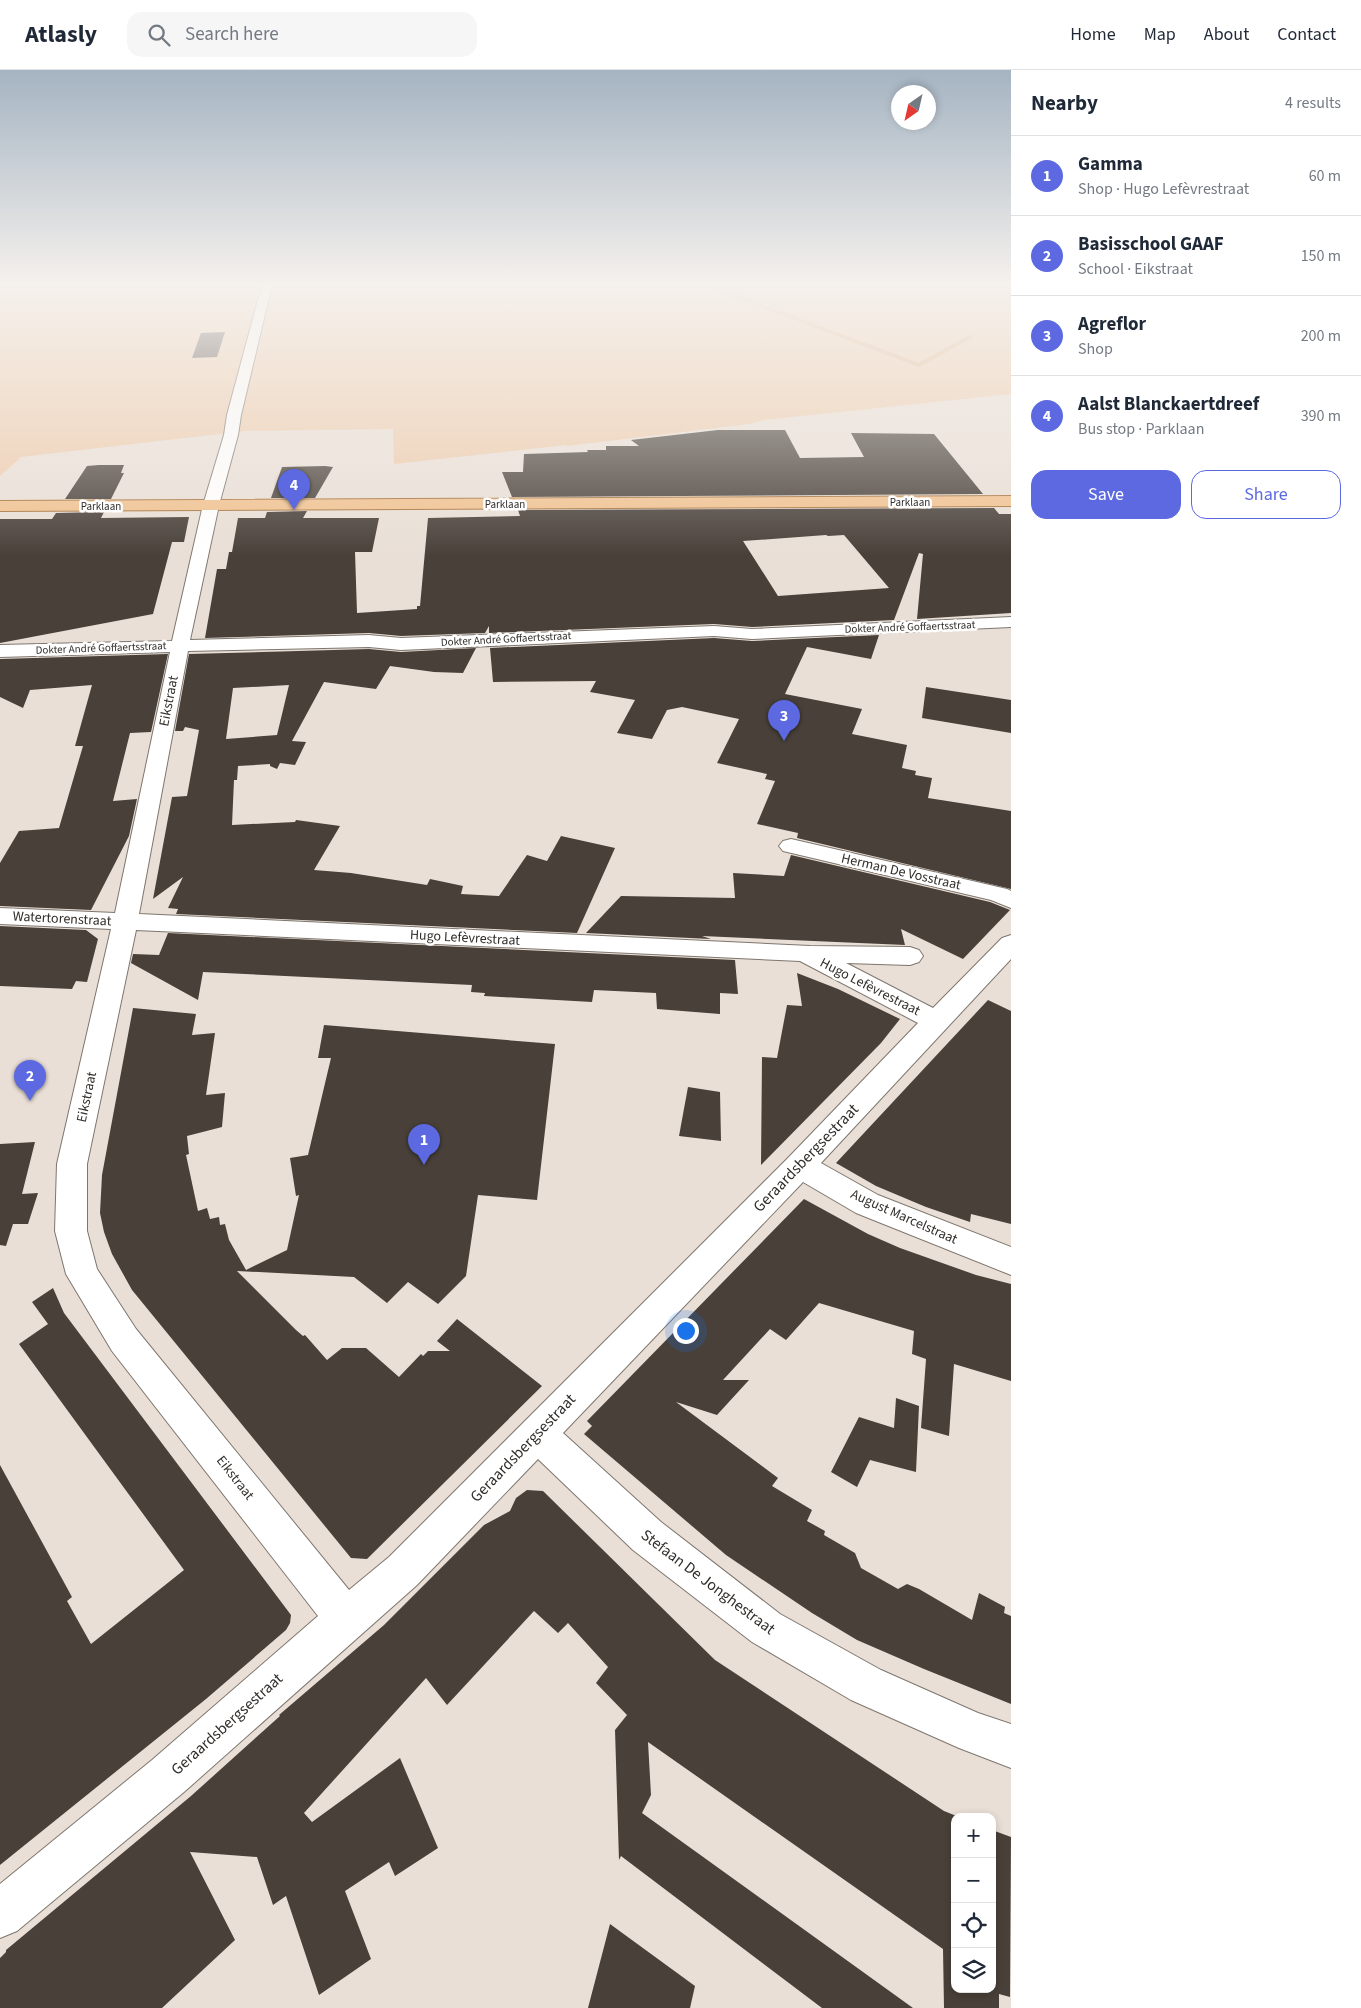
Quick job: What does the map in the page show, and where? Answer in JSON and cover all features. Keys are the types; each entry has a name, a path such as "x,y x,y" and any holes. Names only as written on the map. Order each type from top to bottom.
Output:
{"main road":[{"name":"Parklaan","path":"0,506 212,501 1011,496"},
{"name":"Parklaan","path":"0,498 212,501 1011,502"}],"street":[{"name":"Eikstraat","path":"244,375 212,501 180,646 125,923 72,1164 71,1231 82,1274 124,1340 346,1619"},
{"name":"Dokter André Goffaertsstraat","path":"0,651 368,641 420,643 517,640 554,636 714,632 752,634 1011,622"},
{"name":"Herman De Vosstraat","path":"791,846 998,894 1011,900"},
{"name":"Watertorenstraat","path":"0,916 125,923"},
{"name":"Hugo Lefèvrestraat","path":"125,923 910,956"},
{"name":"Geraardsbergsestraat","path":"0,1914 168,1776 346,1619 403,1572 798,1168 936,1021 999,971 1011,944"},
{"name":"Hugo Lefèvrestraat","path":"805,953 936,1021"},
{"name":"August Marcelstraat","path":"798,1168 818,1175 867,1204 1011,1261"},
{"name":"Stefaan De Jonghestraat","path":"538,1433 647,1536 766,1628 866,1685 974,1733 1011,1746"}],"shaded area":[{"path":"0,375 1011,375 1011,394 764,420 749,424 567,446 394,464 393,429 246,431 21,457 0,476"}],"building":[{"path":"718,430 785,430 800,458 864,457 851,433 934,434 983,494 512,497 502,472 523,472 524,454 588,452 587,450 606,450 606,446 639,446 631,440"},
{"path":"124,465 121,473 124,473 111,499 65,499 87,466"},
{"path":"282,467 333,467 315,498 271,498"},
{"path":"994,508 999,514 1011,514 1011,613 917,619 923,554 919,553 894,620 752,627 714,624 489,633 489,626 485,633 401,636 369,633 205,638 217,569 226,569 229,552 232,552 238,518 265,518 267,512 307,511 303,518 379,518 372,552 355,552 357,613 417,609 417,606 420,606 428,518 520,516 518,510","holes":["844,535 889,588 778,596 743,541"]},
{"path":"104,512 101,518 189,517 184,542 172,542 153,614 0,643 0,519 52,519 56,513"},
{"path":"879,635 871,659 807,647 785,694 862,709 852,734 907,745 902,768 916,771 915,775 932,778 928,798 1011,811 1011,889 797,838 798,833 757,824 775,781 765,779 767,774 717,763 739,719 682,707 667,710 652,739 617,733 635,700 590,692 596,681 493,682 490,648 714,638 752,641"},
{"path":"476,648 463,673 434,672 390,666 376,689 324,682 292,741 306,742 295,765 280,763 277,769 270,766 270,764 238,766 237,780 234,780 232,825 295,822 296,820 340,826 314,870 351,873 427,885 430,879 463,886 461,894 499,896 527,855 547,861 561,836 615,848 577,933 176,914 178,909 168,908 183,877 153,899 172,797 187,796 199,730 185,727 183,731 175,731 189,654 369,649 401,652","holes":["289,685 277,735 226,739 233,688"]},
{"path":"168,654 151,732 130,733 113,801 137,799 129,836 91,910 0,906 0,863 19,831 59,828 83,746 75,746 92,685 30,690 23,708 0,697 0,659"},
{"path":"926,687 1011,700 1011,733 922,718"},
{"path":"791,855 990,902 1010,910 963,959 901,929 905,945 586,933 621,896 735,898 733,873 784,876"},
{"path":"0,926 86,930 98,939 87,982 76,981 72,989 0,986"},
{"path":"168,933 735,960 738,994 720,993 720,1014 657,1009 656,993 594,990 592,1002 484,996 485,993 471,992 472,985 203,972 198,1000 131,963 133,954 159,955"},
{"path":"797,973 838,989 900,1019 881,1043 761,1165 762,1057 777,1058 787,1005 802,1006"},
{"path":"988,1000 1011,1011 1011,1224 971,1214 970,1222 926,1207 876,1186 836,1163"},
{"path":"133,1008 196,1014 192,1035 215,1033 206,1095 225,1093 222,1127 187,1136 189,1154 186,1155 198,1211 207,1208 210,1219 219,1217 220,1225 225,1224 229,1240 246,1270 287,1250 299,1195 296,1196 290,1158 308,1155 331,1058 318,1058 324,1025 555,1044 537,1200 478,1195 466,1276 438,1304 408,1282 387,1303 354,1277 237,1271 296,1330 303,1336 305,1335 327,1360 342,1348 366,1348 399,1377 421,1354 423,1356 428,1351 450,1351 437,1341 457,1319 542,1386 367,1559 351,1558 132,1290 112,1254 100,1213 102,1175"},
{"path":"688,1087 720,1092 721,1141 679,1136"},
{"path":"35,1142 22,1194 38,1193 28,1224 13,1224 6,1246 0,1245 0,1144"},
{"path":"804,1199 868,1234 900,1248 976,1275 1011,1284 1011,1381 954,1364 949,1436 921,1428 926,1359 912,1354 914,1331 819,1303 786,1340 770,1329 723,1380 749,1380 717,1415 676,1402 778,1478 772,1486 812,1510 807,1521 825,1531 824,1535 855,1553 861,1568 898,1589 907,1584 919,1589 972,1620 979,1593 1005,1607 1004,1613 1011,1616 1011,1704 857,1640 812,1613 726,1555 584,1434 592,1426 587,1421"},
{"path":"53,1288 64,1313 291,1615 290,1623 286,1630 206,1699 0,1865 0,1465 72,1597 67,1601 91,1644 184,1570 19,1344 48,1324 32,1302"},
{"path":"896,1398 919,1406 916,1472 870,1460 857,1487 831,1472 859,1417 894,1428"},
{"path":"527,1490 543,1491 715,1660 951,1814 951,1993 996,1993 996,1831 1011,1837 1010,1997 999,1994 999,2008 944,2008 943,1949 648,1742 651,1795 642,1813 913,2008 822,2008 621,1856 619,1860 615,1730 627,1715 596,1683 608,1667 568,1623 558,1633 534,1611 447,1705 426,1678 304,1813 312,1822 400,1758 438,1848 395,1876 389,1862 345,1891 371,1959 319,1995 286,1896 273,1905 257,1857 190,1852 235,1940 162,2008 0,2008 0,1958 6,1950 191,1796 279,1715 384,1625 484,1525 510,1511 516,1498"},
{"path":"610,1924 695,1986 690,2008 588,2008"}],"place":[{"name":"Aalst Blanckaertdreef","path":"294,510"},
{"name":"Agreflor","path":"784,741"},
{"name":"Basisschool GAAF","path":"30,1101"},
{"name":"Gamma","path":"424,1165"}]}
